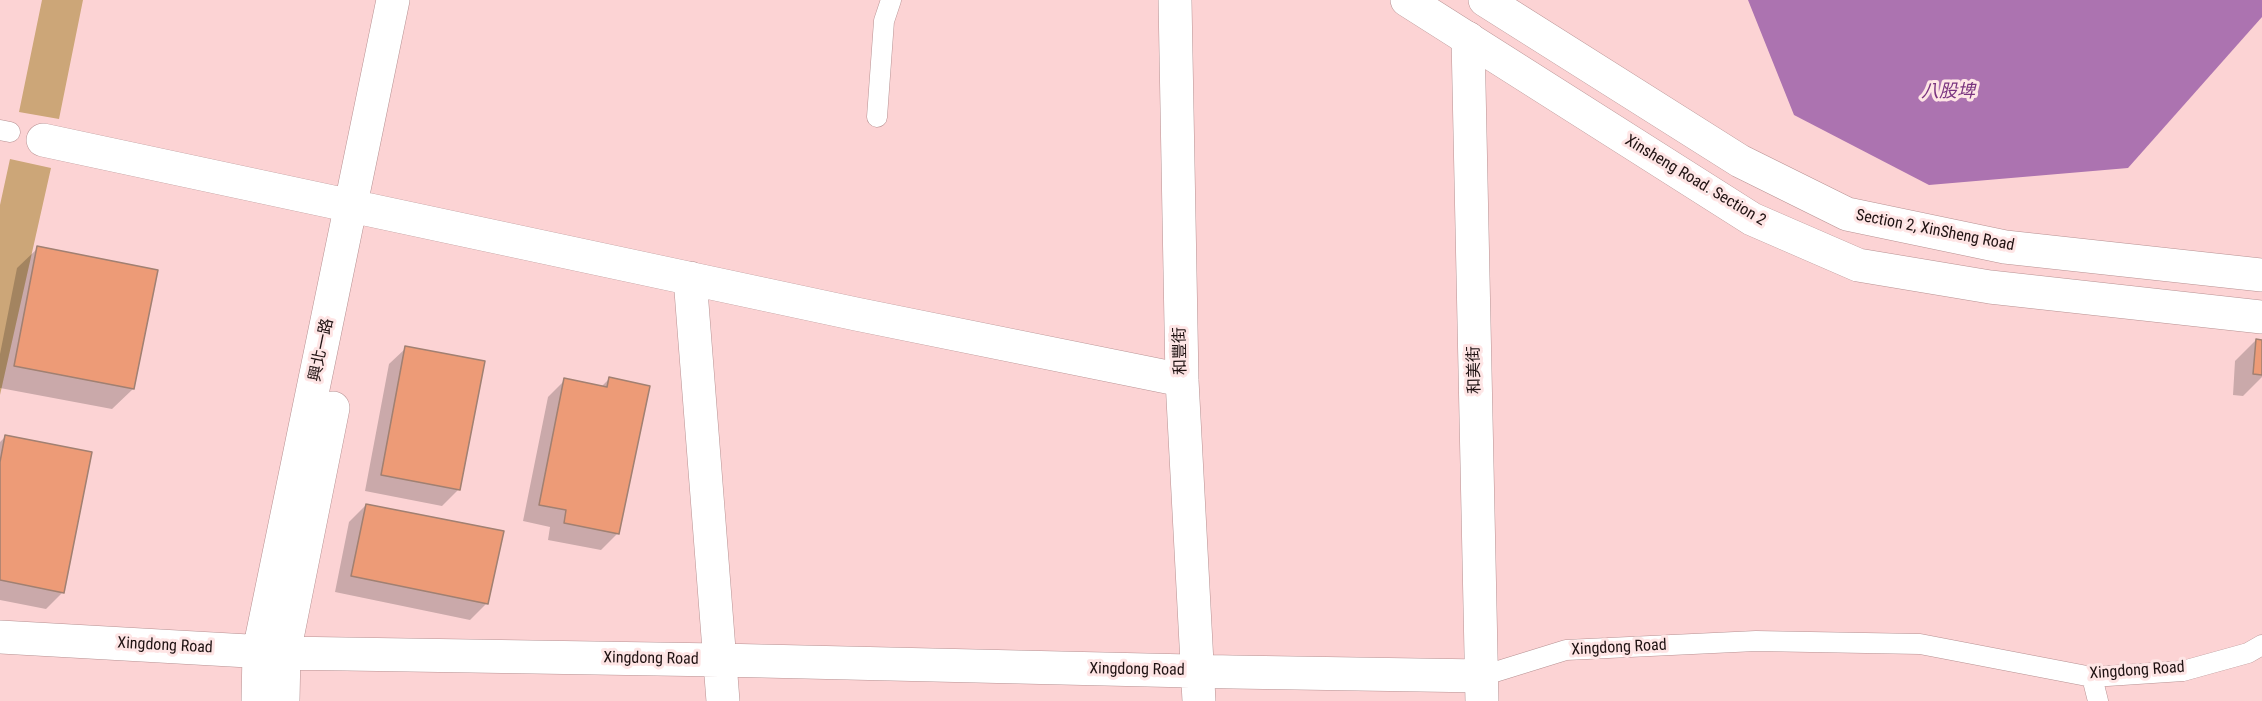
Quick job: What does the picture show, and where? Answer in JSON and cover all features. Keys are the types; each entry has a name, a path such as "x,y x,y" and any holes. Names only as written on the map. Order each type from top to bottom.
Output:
{"street":[{"path":"362,208 393,0"},
{"path":"258,701 272,652 362,208 415,0"},
{"name":"和豐街","path":"1175,0 1182,380 1199,686"},
{"name":"Xinsheng Road. Section 2","path":"1407,0 1752,219 1858,266 1990,287 2262,317"},
{"name":"Section 2, XinSheng Road","path":"1485,0 1740,161 1847,214 2005,247 2262,276"},
{"name":"和美街","path":"1468,38 1482,688"},
{"path":"43,140 1182,380"},
{"path":"690,278 723,701"},
{"name":"Xingdong Road","path":"0,637 272,652 719,660 1199,686 1482,688"},
{"path":"272,652 283,701"}],"lane":[{"path":"878,117 884,21 891,0"},
{"name":"Xingdong Road","path":"1482,688 1566,650 1756,641 1920,644 2092,677 2183,670 2248,653 2262,645"},
{"path":"2092,677 2098,701"}],"shaded area":[{"path":"42,0 83,0 59,119 19,112"},
{"path":"10,159 51,168 0,395 0,205"}],"water":[{"name":"八股埤","path":"1748,0 2262,0 2262,17 2128,168 1929,185 1794,115"}],"building":[{"path":"37,246 158,270 134,389 14,366"},
{"path":"2256,339 2262,340 2262,375 2253,374"},
{"path":"405,346 485,361 460,490 381,475"},
{"path":"609,377 650,386 619,534 564,523 566,510 539,505 564,378 607,387"},
{"path":"5,435 92,452 64,593 0,580 0,462"},
{"path":"366,504 504,531 488,604 351,576"}]}
